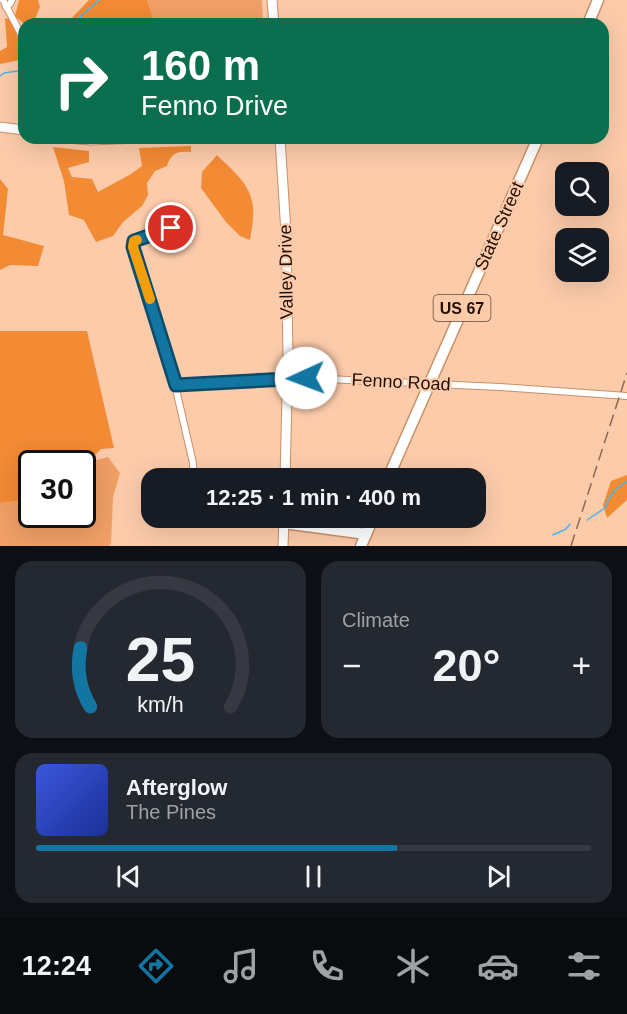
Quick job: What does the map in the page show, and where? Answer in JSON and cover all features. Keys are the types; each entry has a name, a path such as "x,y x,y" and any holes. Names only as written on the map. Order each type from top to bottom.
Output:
{"main road":[{"path":"590,18 598,0"},
{"name":"State Street","path":"392,468 535,144"},
{"path":"331,528 366,534"},
{"path":"361,546 369,528"}],"street":[{"path":"4,3 10,4 12,0"},
{"path":"272,0 274,18"},
{"path":"4,3 18,29"},
{"path":"0,128 18,130"},
{"name":"Valley Drive","path":"280,144 286,233 288,355 285,468"},
{"path":"171,228 134,241 133,247 176,385 193,468"},
{"name":"Fenno Road","path":"176,385 306,378 429,383 627,396"},
{"path":"283,546 284,528"}],"shaded area":[{"path":"19,0 38,0 40,7 35,18 18,19 15,16"},
{"path":"89,0 147,0 153,18 72,18"},
{"path":"147,0 262,0 263,18 153,18"},
{"path":"5,18 10,19 18,38 18,60 0,64 0,51 7,47"},
{"path":"191,146 191,152 176,153 167,166 155,171 147,183 148,195 142,206 123,222 113,236 96,242 84,220 69,215 64,181 53,147 89,151 89,162 68,168 72,177 92,179 98,192 142,166 139,148"},
{"path":"217,155 238,176 250,194 253,220 250,240 240,236 226,222 201,188 202,172"},
{"path":"0,179 8,189 3,235 44,246 38,266 10,265 0,270"},
{"path":"0,331 87,331 114,448 101,449 96,454 96,450 18,450 18,501 0,503"},
{"path":"108,457 120,473 113,497 111,544 109,546 0,546 0,503 18,501 18,528 96,528 96,460"},
{"path":"627,475 627,500 607,518 603,505 611,481"}],"waterway":[{"path":"79,18 99,0"},
{"path":"0,76 18,71"},
{"path":"587,520 605,508 613,493 627,482"},
{"path":"553,535 566,529 570,524"}],"railway":[{"path":"571,546 627,373"}],"slow traffic":[{"path":"137,240 134,241 133,247 150,299"}],"route":[{"path":"171,228 134,241 133,247 176,385 306,378"}]}
